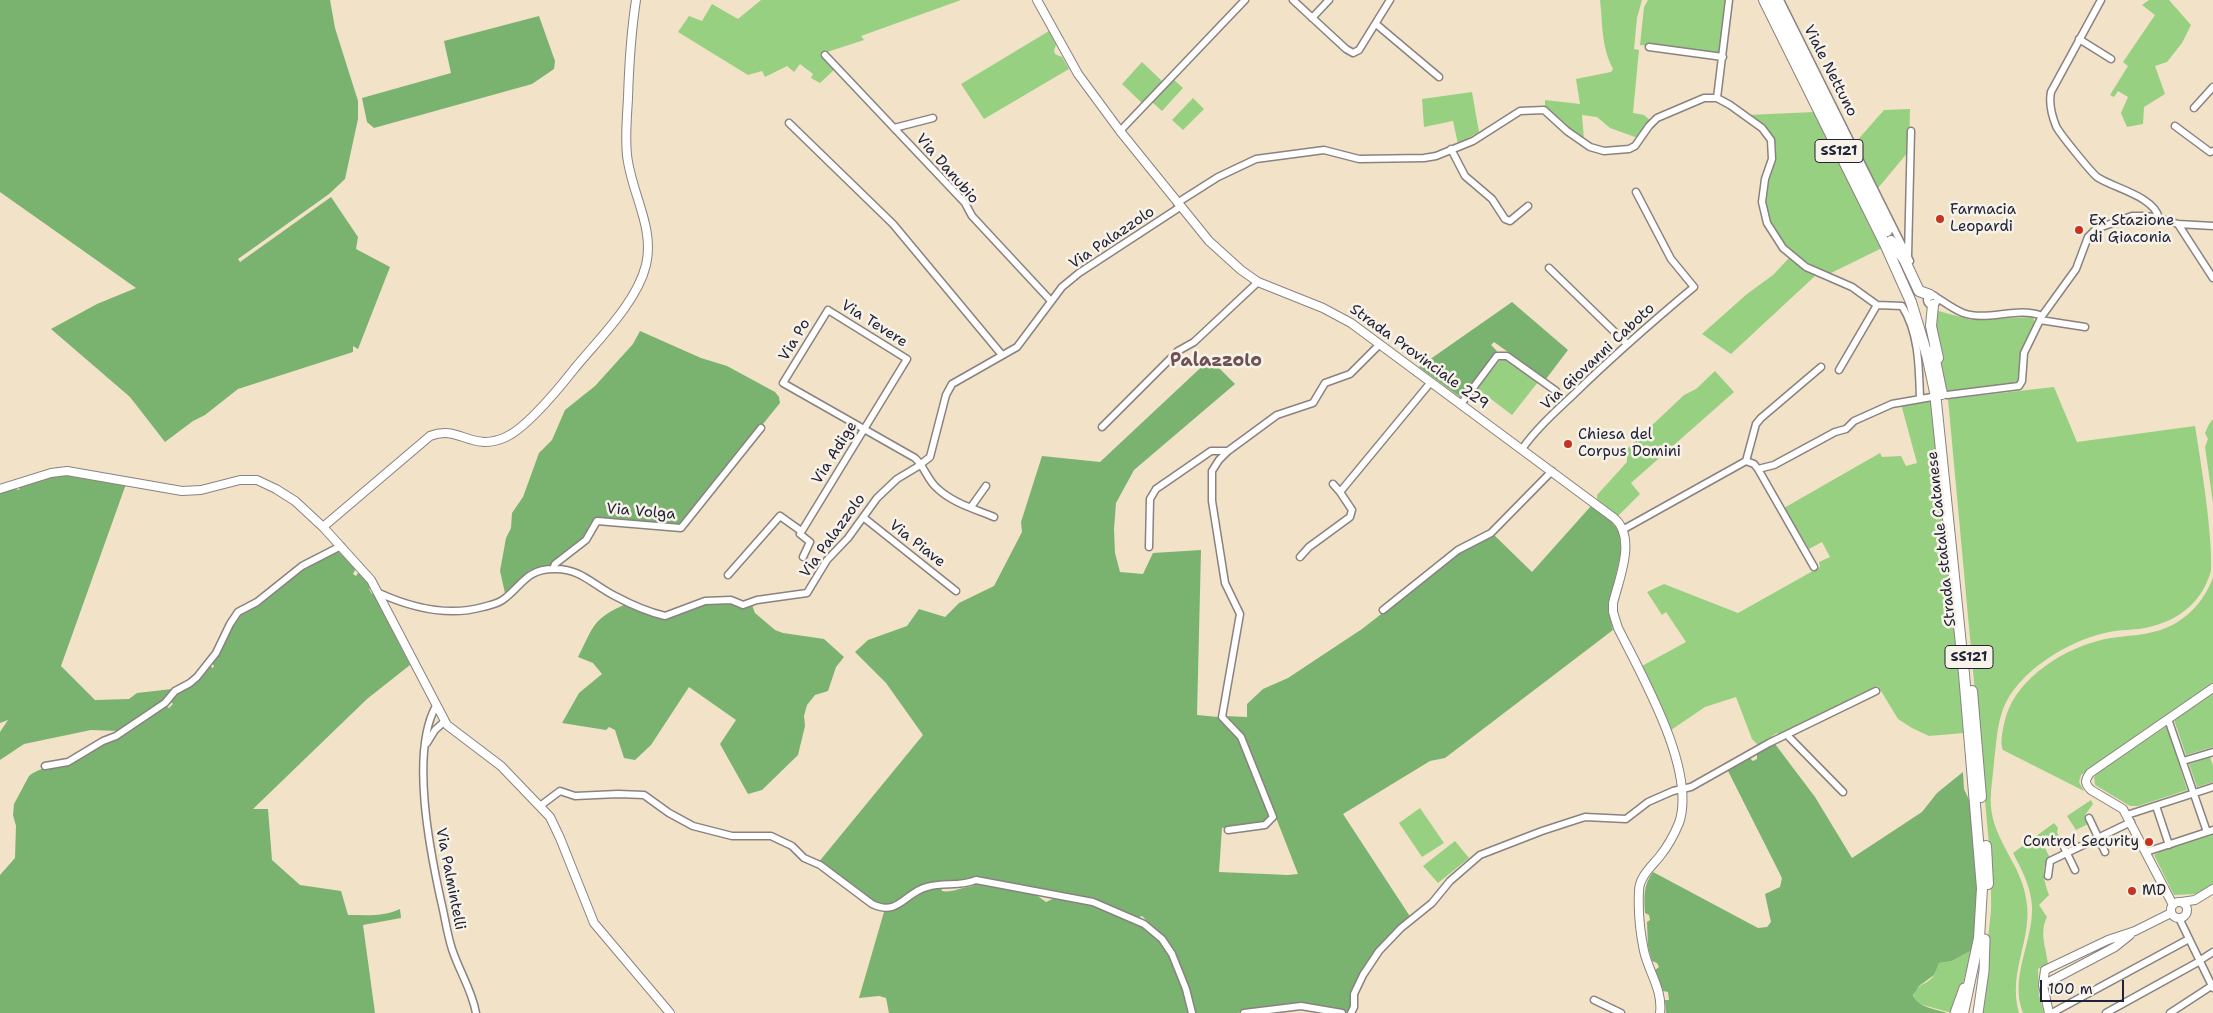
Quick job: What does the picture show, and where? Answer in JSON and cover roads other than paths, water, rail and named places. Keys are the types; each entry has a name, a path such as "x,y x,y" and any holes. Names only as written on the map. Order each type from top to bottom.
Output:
{"main road":[{"name":"SS121","path":"1764,0 1885,244 1925,299"},
{"name":"SS121","path":"1772,0 1891,241 1925,299"},
{"name":"Strada statale Catanese","path":"1925,299 1949,450 1987,859 1988,908 1985,939 1969,1013"},
{"name":"Strada statale Catanese","path":"1925,299 1928,355 1937,404 1942,452 1980,866 1981,912 1977,950 1963,1013"},
{"path":"1925,299 1938,353 1938,372"},
{"path":"1978,1013 1984,971 1985,939"},
{"path":"1955,1013 1970,964 1977,950"}],"street":[{"path":"323,527 430,436 437,433 452,433 472,442 486,443 501,440 516,432 563,383 632,296 644,272 648,245 646,224 632,183 626,145 630,51 636,0"},
{"name":"Strada Provinciale 229","path":"1038,0 1070,60 1120,131 1209,241 1241,270 1258,282 1338,315 1552,471 1617,521 1624,529"},
{"path":"1120,131 1245,0"},
{"path":"1294,0 1346,49 1353,53 1359,50 1390,0"},
{"path":"1312,18 1329,0"},
{"path":"1730,0 1717,98 1762,128 1770,140 1772,159 1762,202 1767,223 1783,248 1806,267 1852,287 1877,305 1925,299 1964,313 1976,315 2032,312 2041,318 2085,327"},
{"name":"Viale Nettuno","path":"1780,0 1908,257 1925,299 1908,317 1918,351 1920,399"},
{"path":"2101,0 2051,92 2050,98 2055,125 2095,175 2123,188 2155,208 2159,218"},
{"path":"1376,24 1439,77"},
{"path":"2079,39 2111,59"},
{"path":"1649,48 1722,56"},
{"name":"Via Danubio","path":"825,55 965,203 972,216 1051,301"},
{"path":"2194,108 2213,87"},
{"name":"Via Palazzolo","path":"379,593 405,605 458,612 497,603 536,570 553,568 570,569 586,576 616,597 665,616 705,601 730,600 743,606 756,600 809,592 812,583 827,560 844,544 877,498 889,485 922,464 933,452 946,395 952,384 1023,341 1062,287 1079,273 1218,177 1256,159 1324,150 1359,159 1411,160 1436,156 1473,141 1515,113 1539,108 1548,112 1568,131 1596,150 1629,149 1635,146 1649,126 1664,114 1704,98 1717,98"},
{"path":"894,128 933,118"},
{"path":"788,123 893,224 1002,355"},
{"path":"2175,126 2210,152 2213,151"},
{"path":"1908,257 1911,131"},
{"path":"1451,149 1465,176 1492,199 1505,219 1510,221 1528,206"},
{"name":"Via Giovanni Caboto","path":"1522,449 1533,434 1627,344 1694,287 1671,259 1636,192"},
{"path":"1947,396 2018,386 2022,381 2024,353 2041,318 2076,269 2089,235 2096,230 2132,216 2159,218 2178,224 2213,226"},
{"path":"2178,224 2213,278"},
{"path":"1548,268 1573,289 1627,344"},
{"path":"1102,427 1178,351 1194,342 1258,282"},
{"path":"1839,370 1877,305"},
{"name":"Via Tevere","path":"828,310 907,359"},
{"name":"Via Po","path":"828,310 783,382 864,429"},
{"path":"1228,830 1265,825 1273,817 1242,737 1222,717 1240,614 1225,583 1212,501 1212,471 1228,451 1276,415 1313,403 1325,383 1350,374 1380,344"},
{"path":"1461,404 1497,356 1501,355 1507,356 1556,391"},
{"name":"Via Adige","path":"801,531 907,359"},
{"path":"1660,1013 1659,991 1644,953 1639,889 1643,878 1674,835 1682,810 1683,790 1677,764 1664,726 1618,628 1613,612 1613,603 1625,551 1624,529 1746,461 1756,424 1821,367"},
{"path":"1340,492 1431,382"},
{"path":"1758,469 1774,465 1892,404 1932,397"},
{"name":"Via Volga","path":"553,568 555,564 586,540 598,521 681,528 761,428"},
{"path":"864,429 915,458 922,464 930,480 938,489 970,507 994,517"},
{"path":"1149,547 1150,499 1153,492 1211,451 1228,451"},
{"path":"1746,461 1754,464 1758,469 1814,567"},
{"path":"0,489 58,471 67,471 182,491 201,490 247,479 266,483 295,501 323,527 371,580 445,722 459,736 501,766 540,806 554,824 594,923 670,1013"},
{"path":"1383,610 1458,550 1491,533 1552,471"},
{"path":"1300,557 1309,547 1352,514 1352,510 1333,484"},
{"path":"970,507 986,486"},
{"path":"728,575 780,516 801,531 800,534 810,542 803,557"},
{"name":"Via Piave","path":"863,517 956,591"},
{"path":"45,766 68,762 103,741 116,736 162,705 175,691 197,677 216,653 238,612 257,602 302,566 341,546"},
{"path":"2171,914 2172,904 2129,819 2119,805 2091,790 2085,781 2090,773 2213,688"},
{"path":"1351,1013 1354,1010 1354,994 1363,975 1379,951 1401,928 1432,903 1450,881 1473,860 1488,852 1542,831 1585,817 1626,819 1648,802 1673,791 1683,790 1876,691"},
{"name":"Via Palmintelli","path":"436,706 429,721 424,759 427,836 451,948 471,993 476,1013"},
{"path":"2146,852 2210,831 2194,793 2168,719"},
{"path":"426,746 434,730 445,722"},
{"path":"1786,736 1842,792"},
{"path":"2183,761 2213,752"},
{"path":"2048,876 2050,861 2098,838 2129,819 2156,806 2213,787"},
{"path":"540,806 560,791 582,796 644,795 669,813 693,826 732,836 771,836 782,840 872,904 886,910 925,887 940,884 968,884 976,880 1094,902 1139,921 1162,939 1172,954 1181,976 1192,1013"},
{"path":"2156,806 2169,845"},
{"path":"2088,818 2105,852"},
{"path":"2061,841 2075,870"},
{"path":"2172,904 2195,900 2213,890"},
{"path":"2179,918 2195,900"},
{"path":"2181,902 2186,906 2186,912"},
{"path":"2170,1013 2213,987 2179,918 2171,914"},
{"path":"2171,914 2135,931 2108,940 2045,970 2043,985 2051,1013 2189,939"},
{"path":"2043,985 2115,947 2135,931"},
{"path":"2106,1013 2213,952"},
{"path":"1594,1000 1620,1013"},
{"path":"1244,1013 1301,1006 1342,1013"}],"place":[{"name":"Farmacia Leopardi","path":"1940,219"},
{"name":"Ex Stazione di Giaconia","path":"2079,230"},
{"name":"Chiesa del Corpus Domini","path":"1568,444"},
{"name":"Control Security","path":"2149,842"},
{"name":"MD","path":"2132,891"}],"district":[{"name":"Palazzolo","path":"1216,361"}]}
